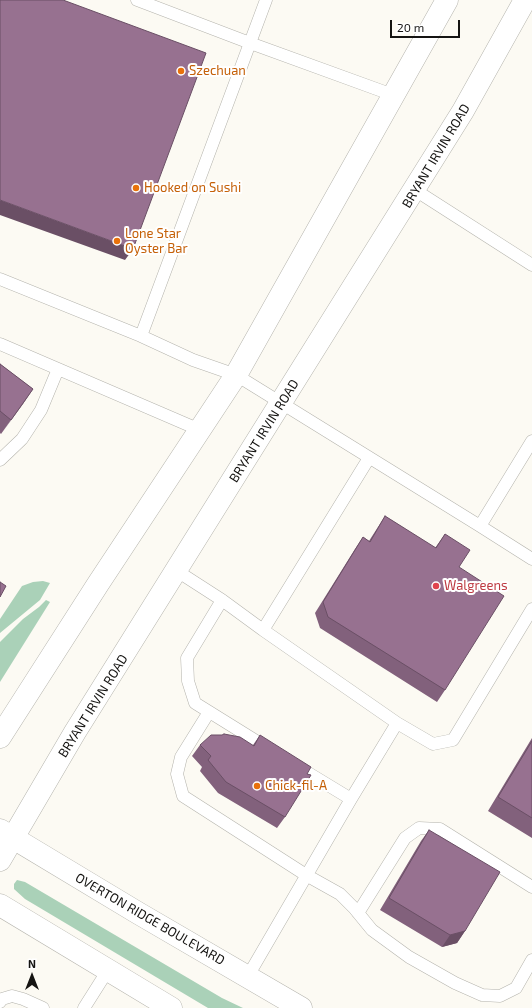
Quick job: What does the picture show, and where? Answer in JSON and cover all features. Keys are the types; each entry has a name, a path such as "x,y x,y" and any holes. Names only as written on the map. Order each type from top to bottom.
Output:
{"main road":[{"path":"0,737 98,584 236,375 447,0"},
{"name":"BRYANT IRVIN ROAD","path":"0,860 6,834 75,732 415,190 463,111 525,0"},
{"name":"OVERTON RIDGE BOULEVARD","path":"6,834 301,1008"},
{"path":"0,905 171,1008"}],"lane":[{"path":"137,0 393,95"},
{"path":"141,336 266,0"},
{"path":"415,190 532,265"},
{"path":"0,279 141,336 193,360 236,375 532,559"},
{"path":"0,344 200,430"},
{"path":"0,460 22,439 37,416 58,369"},
{"path":"480,526 532,441"},
{"path":"263,630 369,458"},
{"path":"177,571 222,600 397,723 433,744 453,740 532,609"},
{"path":"222,600 187,658 188,681 195,703 351,799"},
{"path":"209,712 180,757 177,774 184,796 306,875 340,894 372,930 409,957 455,983 482,996 500,996 516,988 532,960"},
{"path":"248,976 306,875 397,723"},
{"path":"358,913 405,838 419,828 440,829 532,886"},
{"path":"84,1008 108,970"},
{"path":"0,1002 2,999 12,996 43,1008"}],"green space":[{"path":"43,581 50,583 40,600 0,633 0,619 22,586 33,582"},
{"path":"46,600 50,602 0,682 0,642 23,619"},
{"path":"17,880 25,882 222,998 243,1008 208,1008 25,899 14,889 14,884"}],"building":[{"path":"0,0 63,0 206,53 133,249 0,200"},
{"path":"0,364 33,389 11,420 0,411"},
{"name":"Walgreens","path":"385,516 436,548 445,534 470,550 459,567 504,596 445,690 328,617 323,602 363,537 370,542"},
{"path":"0,582 6,586 0,597"},
{"name":"Chick-fil-A","path":"224,734 240,737 254,746 260,735 311,767 307,774 311,775 285,817 226,782 208,760 211,756 200,745 211,735"},
{"path":"532,741 532,818 498,797"},
{"path":"429,830 500,872 465,931 450,935 389,898"}],"place":[{"name":"Szechuan","path":"181,71"},
{"name":"Hooked on Sushi","path":"136,188"},
{"name":"Lone Star Oyster Bar","path":"117,241"},
{"name":"Walgreens","path":"436,586"},
{"name":"Chick-fil-A","path":"257,786"}]}
